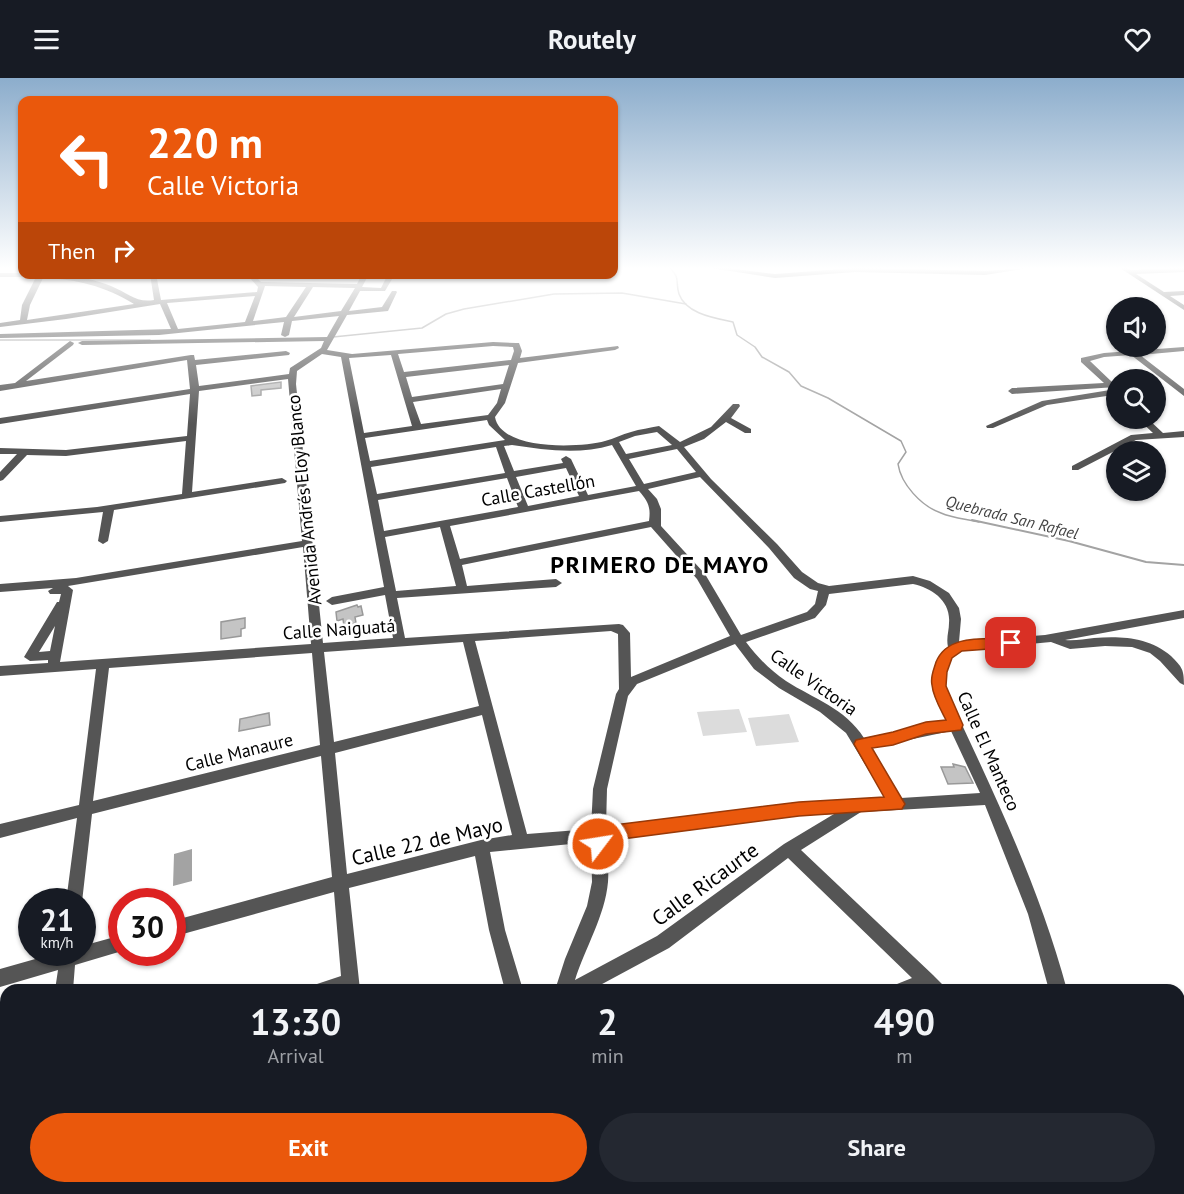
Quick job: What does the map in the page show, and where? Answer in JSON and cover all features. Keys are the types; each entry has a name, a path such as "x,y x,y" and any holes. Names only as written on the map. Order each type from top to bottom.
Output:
{"street":[{"path":"0,325 37,320"},
{"path":"170,320 176,332"},
{"path":"0,336 176,332 272,320"},
{"path":"0,388 191,360 286,353 285,338 289,320"},
{"path":"0,421 292,373 321,351 340,320"},
{"path":"0,344 329,339"},
{"path":"16,385 70,344"},
{"path":"321,351 345,356 506,344 517,347 507,386 498,408 491,417 359,436"},
{"path":"401,375 615,348"},
{"path":"1166,350 1184,349"},
{"name":"Avenida Andrés Eloy Blanco","path":"286,353 292,373 291,479 308,543 351,984"},
{"path":"394,353 417,427"},
{"path":"1106,355 1084,360 1106,383"},
{"path":"345,356 400,642"},
{"path":"1138,357 1184,393"},
{"path":"187,496 194,390 191,360"},
{"path":"1166,382 1184,381"},
{"path":"409,400 507,386"},
{"path":"1012,391 1101,386 1106,388"},
{"path":"990,426 1045,403 1106,391"},
{"path":"624,457 679,447 725,418 736,406"},
{"path":"491,417 492,423 512,442"},
{"path":"725,418 748,431"},
{"path":"365,465 512,442 560,448 615,443 633,434 660,429 798,575 814,586 824,590 913,580 928,584 946,597 956,617 952,635 954,648 1053,638 1184,614"},
{"path":"1153,429 1160,435"},
{"path":"1075,468 1134,437 1184,434"},
{"path":"0,451 66,453 191,438"},
{"path":"456,563 654,523 656,509 648,492 642,488 615,443"},
{"path":"499,444 524,508"},
{"path":"560,448 585,498"},
{"path":"0,478 24,452"},
{"path":"372,498 569,465"},
{"name":"Calle Castellón","path":"380,535 642,488 702,474"},
{"path":"0,519 109,508 291,479"},
{"path":"103,541 109,508"},
{"path":"444,523 463,590"},
{"name":"Calle Victoria","path":"654,523 661,534 701,577 752,659 764,672 832,713 851,729 897,804"},
{"path":"0,588 76,582 308,543"},
{"path":"332,601 390,592 463,590 556,583"},
{"path":"48,592 67,590 66,597 55,661 30,657 66,597"},
{"path":"566,984 598,892 600,789 625,688 633,681 738,639 810,615 820,605 824,590"},
{"name":"Calle Naiguatá","path":"0,671 55,661 103,663 605,627 619,628 624,634 625,688"},
{"path":"468,638 522,841"},
{"path":"1053,638 1067,645 1120,642 1149,647 1164,655 1184,680"},
{"name":"Calle El Manteco","path":"954,648 946,655 939,681 942,695 1037,911 1056,984"},
{"path":"76,888 103,663"},
{"name":"Calle Manaure","path":"0,831 487,709"},
{"path":"861,744 893,739 926,728 956,725"},
{"name":"Calle 22 de Mayo","path":"186,925 341,882 481,847 598,835 773,811 989,799"},
{"name":"Calle Ricaurte","path":"585,984 663,942 789,849 858,806"},
{"path":"481,847 497,930 512,984"},
{"path":"789,849 929,984"},
{"path":"0,978 37,966"},
{"path":"65,984 67,966"}],"shaded area":[{"path":"739,709 747,732 703,736 697,712"},
{"path":"789,714 799,742 756,746 748,718"},
{"path":"192,849 192,881 173,886 174,854"}],"building":[{"path":"281,382 281,388 261,390 261,395 252,396 251,386"},
{"path":"357,605 361,606 363,615 355,617 356,623 344,626 343,619 337,621 336,612"},
{"path":"245,618 245,628 241,629 241,636 221,639 221,622"},
{"path":"269,713 270,725 239,731 240,719"},
{"path":"953,764 965,767 973,783 948,784 941,767 954,767"}],"waterway":[{"path":"333,337 422,328 436,320"},
{"name":"Quebrada San Rafael","path":"723,320 733,322 737,335 755,347 762,357 789,372 801,386 828,398 901,441 906,452 898,464 900,472 919,500 945,515 979,522"},
{"path":"0,340 150,340"},
{"name":"Quebrada San Rafael","path":"972,520 1069,541 1146,562 1184,565"}],"district":[{"name":"PRIMERO DE MAYO","path":"660,564"}],"route":[{"path":"598,844 598,835 773,811 897,804 861,744 893,739 926,728 956,725 939,686 940,672 946,655 952,649 961,646 1011,643"}]}
